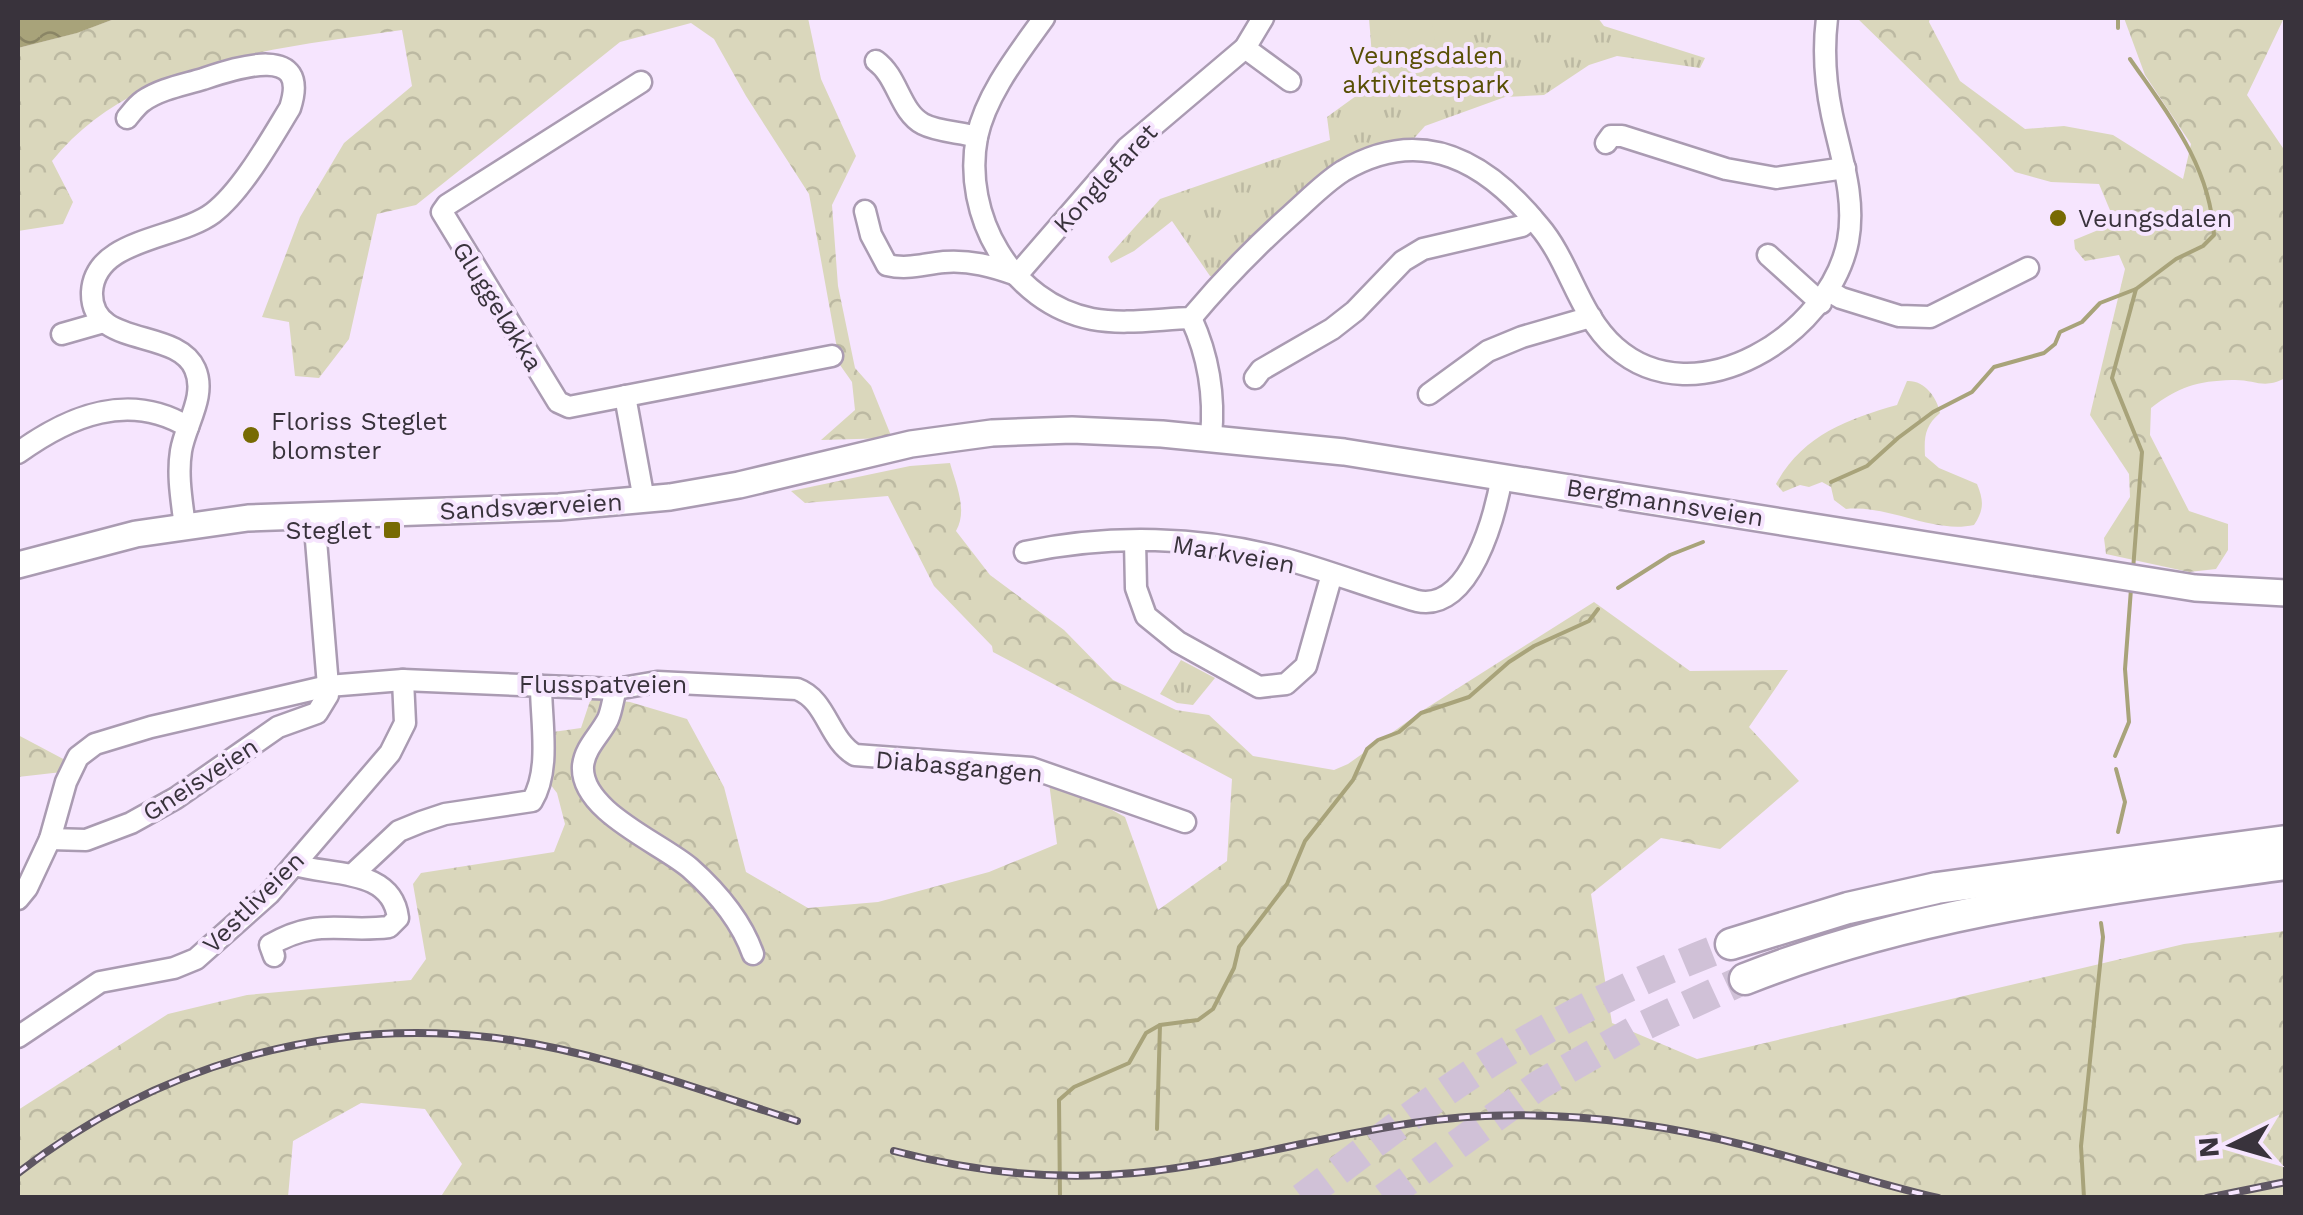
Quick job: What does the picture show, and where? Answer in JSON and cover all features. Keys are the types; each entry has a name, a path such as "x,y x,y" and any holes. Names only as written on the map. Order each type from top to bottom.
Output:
{"highway":[{"path":"1732,944 1848,908 1937,888 2286,841"},
{"path":"1745,979 1857,939 1972,911 2286,864"}],"main road":[{"name":"Bergmannsveien","path":"1042,430 1211,437 1344,452 2196,588 2286,593"},
{"name":"Sandsværveien","path":"18,565 114,539 248,518 548,508 644,500 739,485 910,444 1042,430"}],"street":[{"path":"1044,18 1006,74 977,137 974,172 977,203 994,245 1016,275 1051,302 1090,319 1191,318 1252,251 1327,182 1376,157 1416,150 1458,158 1497,180 1543,230 1606,338 1632,360 1671,373 1700,373 1744,360 1774,345 1794,332 1825,297 1842,263 1850,222 1845,168 1824,62 1827,18"},
{"name":"Konglefaret","path":"1016,275 1127,148 1245,48 1263,18"},
{"path":"1245,48 1290,81"},
{"path":"876,61 888,70 912,116 925,126 977,137"},
{"path":"127,118 139,103 154,94 264,62 289,75 293,85 290,108 278,128 214,212 192,225 108,257 93,281 92,298 104,322 185,356 195,369 198,397 181,448 179,478 184,527"},
{"name":"Gluggeløkka","path":"625,396 570,407 558,402 442,212 447,205 641,82"},
{"path":"1606,143 1611,136 1622,136 1726,169 1776,178 1845,168"},
{"path":"865,210 871,235 887,266 904,269 940,262 978,262 1016,275"},
{"path":"1255,378 1276,360 1343,320 1403,260 1424,248 1522,226 1532,218"},
{"path":"1768,255 1825,297 1841,298 1899,316 1930,317 2028,268"},
{"path":"1191,318 1212,388 1211,437"},
{"path":"1428,394 1488,351 1591,318"},
{"path":"62,334 104,322"},
{"path":"644,500 625,396 832,356"},
{"path":"18,452 79,419 118,410 156,411 188,427"},
{"name":"Markveien","path":"1025,552 1135,541 1190,542 1250,551 1434,604 1446,599 1464,578 1486,534 1502,476"},
{"path":"314,516 328,686"},
{"name":"Markveien","path":"1135,541 1135,577 1146,616 1178,642 1259,687 1286,684 1306,666 1332,574"},
{"name":"Flusspatveien","path":"50,839 66,782 78,757 101,742 328,686 403,680 616,689 657,682 788,688 803,690 814,699"},
{"name":"Vestliveien","path":"18,1037 100,982 174,968 196,959 248,915 396,742 406,711 403,680"},
{"name":"Gneisveien","path":"50,839 86,840 131,823 176,798 278,728 317,714 328,695 328,686"},
{"path":"352,875 400,831 421,822 444,814 532,801 539,790 541,774 541,686"},
{"path":"616,689 608,718 585,756 583,772 588,788 625,826 658,844 716,892 746,934 753,954"},
{"name":"Diabasgangen","path":"814,699 839,741 855,755 1032,768 1185,822"},
{"path":"22,893 50,839"},
{"path":"274,956 270,946 319,925 368,930 389,928 398,918 390,894 368,879 319,872 295,864"}],"green space":[{"path":"117,18 808,18 821,79 856,156 832,205 838,286 855,368 871,386 892,438 821,440 855,410 852,382 840,365 809,194 714,39 691,23 620,42 416,205 377,214 349,339 319,378 295,376 289,322 262,317 300,217 344,143 412,86 402,30 260,52 212,64 167,79 124,100 86,127 52,161 73,202 63,224 18,231 18,48"},
{"name":"Veungsdalen aktivitetspark","path":"1369,18 1598,18 1604,26 1705,58 1700,68 1617,56 1589,65 1544,95 1505,97 1425,126 1409,144 1348,161 1215,277 1210,276 1172,221 1134,251 1111,263 1108,257 1160,199 1330,140 1327,117 1367,88 1373,69"},
{"path":"1388,18 1431,18 1440,71 1398,78"},
{"path":"1857,18 1930,18 1960,81 2025,129 2064,126 2113,135 2183,179 2191,144 2145,75 2124,18 2284,18 2247,95 2285,151 2285,378 2265,384 2232,380 2198,384 2179,390 2151,408 2150,435 2189,511 2228,524 2228,550 2216,569 2189,572 2106,554 2104,538 2130,497 2129,474 2090,415 2125,269 2119,255 2085,261 2075,249 2074,240 2108,226 2112,215 2099,184 2051,182 2015,172"},
{"path":"1907,381 1919,383 1929,391 1940,413 1926,432 1925,456 1939,468 1977,484 1982,505 1974,525 1943,526 1879,511 1846,509 1834,500 1831,487 1822,482 1783,492 1776,484 1799,453 1827,432 1897,405"},
{"path":"950,463 961,506 956,531 990,575 1064,630 1113,680 1176,710 1209,715 1253,756 1334,770 1348,764 1425,709 1594,602 1690,671 1788,670 1749,727 1799,781 1720,849 1661,838 1591,894 1612,1023 1697,1059 2184,944 2285,931 2285,1197 440,1198 462,1164 425,1109 361,1103 293,1141 288,1197 18,1198 18,1110 168,1014 247,995 411,980 426,959 413,884 421,873 554,852 565,824 557,793 546,779 546,733 581,728 591,698 630,702 687,719 724,787 746,872 808,908 878,902 989,872 1057,844 1048,775 1125,817 1158,910 1227,861 1232,779 993,652 992,646 934,586 888,496 805,503 791,491 910,466"},
{"path":"1181,660 1215,678 1193,705 1177,703 1160,694"},
{"path":"18,735 67,761 62,772 18,777"}],"water":[{"path":"18,18 117,18 18,48"}],"waterway":[{"path":"2118,18 2118,28"},
{"path":"1831,482 1867,466 1933,412 1972,392 1994,367 2044,353 2055,344 2060,332 2082,322 2100,303 2136,289 2214,235 2211,210 2196,163 2130,59"},
{"path":"2133,570 2142,452 2112,378 2136,289"},
{"path":"1618,588 1670,555 1703,542"},
{"path":"2115,756 2129,722 2125,669 2131,589"},
{"path":"1060,1198 1059,1100 1074,1087 1129,1063 1146,1033 1160,1025 1198,1020 1213,1009 1234,968 1239,947 1287,884 1305,841 1353,780 1367,749 1399,732 1421,713 1469,697 1509,662 1589,621 1598,609"},
{"path":"2116,769 2125,802 2118,832"},
{"path":"2084,1198 2081,1146 2103,937 2101,923"},
{"path":"1157,1129 1160,1025"}],"tunnel":[{"path":"1302,1198 1402,1122 1495,1059 1560,1021 1731,944"},
{"path":"1384,1198 1539,1085 1641,1027 1745,979"}],"railway":[{"path":"18,1173 126,1104 184,1078 305,1043 368,1035 432,1033 534,1044 648,1073 797,1121"},
{"path":"894,1151 1013,1173 1103,1175 1178,1168 1441,1119 1552,1116 1618,1121 1716,1138 1938,1198"},
{"path":"2207,1198 2286,1182"}],"place":[{"name":"Veungsdalen","path":"2058,218"},
{"name":"Floriss Steglet blomster","path":"251,435"},
{"name":"Steglet","path":"392,530"}]}
